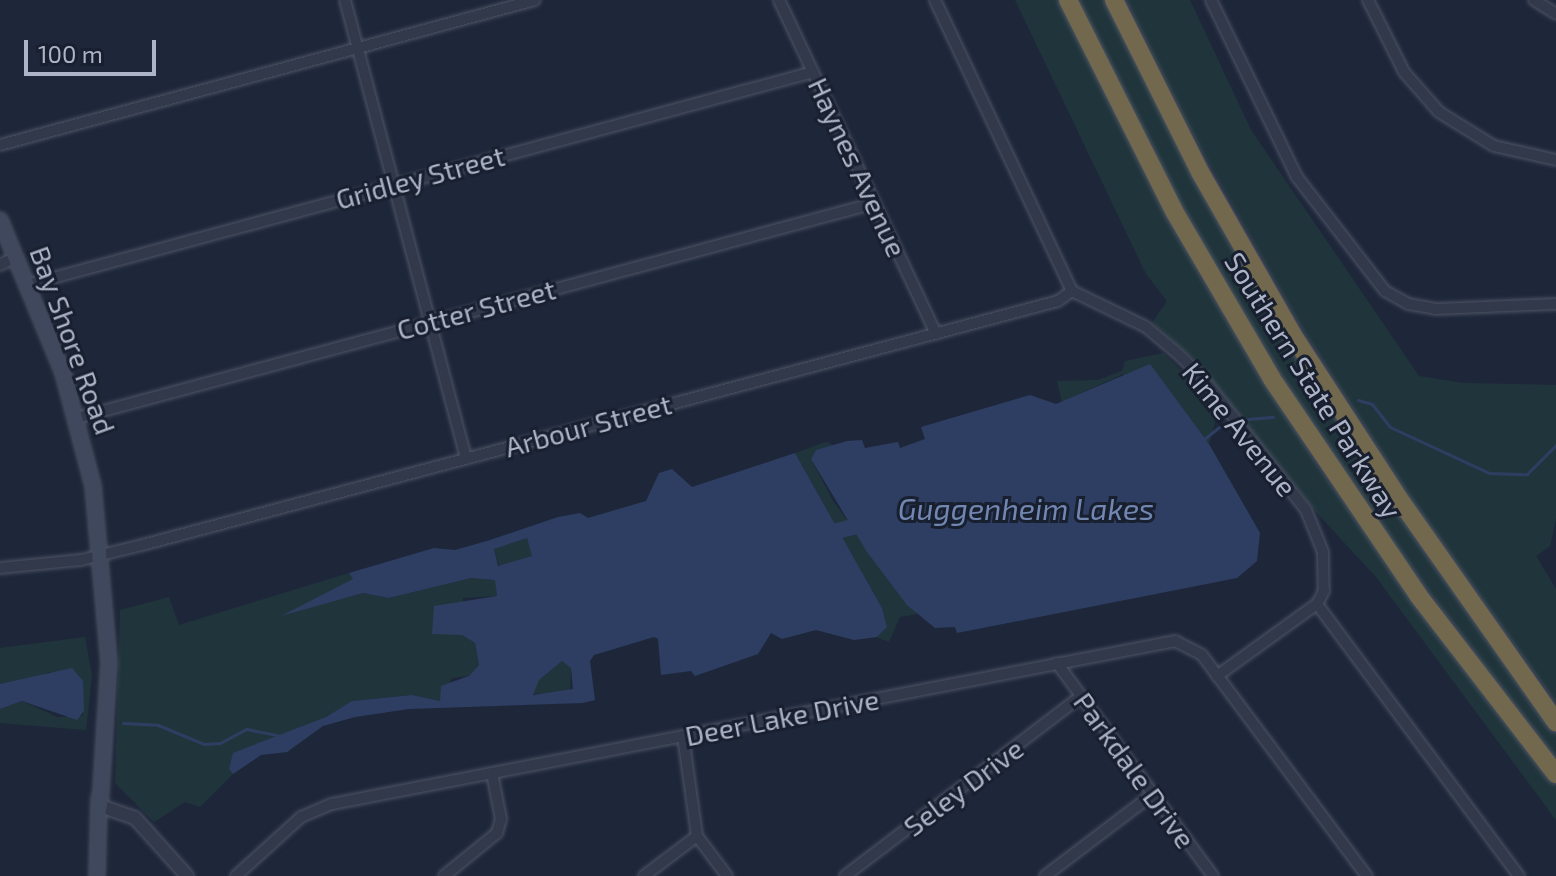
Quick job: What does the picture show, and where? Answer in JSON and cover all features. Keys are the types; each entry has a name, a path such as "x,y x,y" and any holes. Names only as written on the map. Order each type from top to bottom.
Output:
{"highway":[{"name":"Southern State Parkway","path":"1068,0 1164,192 1266,370 1399,569 1556,774"},
{"name":"Southern State Parkway","path":"1114,0 1200,172 1301,349 1402,503 1556,722"}],"main road":[{"name":"Bay Shore Road","path":"0,220 77,418 103,555 106,622 98,734 100,806 97,876"}],"street":[{"path":"345,0 466,458"},
{"path":"0,145 535,0"},
{"name":"Haynes Avenue","path":"779,0 936,334"},
{"path":"935,0 1072,291"},
{"path":"1211,0 1297,177 1385,291 1408,304 1435,309 1556,304"},
{"path":"1368,0 1404,72 1439,112 1494,146 1556,160"},
{"path":"1534,0 1556,14"},
{"name":"Gridley Street","path":"27,285 813,72"},
{"name":"Cotter Street","path":"77,418 430,320 875,203"},
{"path":"0,265 16,257"},
{"name":"Arbour Street","path":"0,568 103,555 1058,301 1072,291"},
{"name":"Kime Avenue","path":"1072,291 1146,327 1202,377 1232,414 1317,529 1326,576 1317,604"},
{"path":"1217,676 1317,604 1519,876"},
{"name":"Deer Lake Drive","path":"236,876 313,809 1175,641 1202,655 1367,876"},
{"name":"Parkdale Drive","path":"1057,663 1213,876"},
{"name":"Seley Drive","path":"845,876 1080,697"},
{"path":"683,736 697,836 727,876"},
{"path":"444,876 497,833 501,819 492,773"},
{"path":"1045,876 1153,794"},
{"path":"100,806 135,818 187,876"},
{"path":"644,876 697,836"}],"green space":[{"path":"1015,0 1060,0 1201,278 1321,471 1556,785 1556,820 1376,577 1316,512 1198,362 1152,323 1167,301 1146,274"},
{"path":"1078,0 1106,0 1154,99 1509,669 1556,732 1556,760 1387,537 1289,389 1184,213"},
{"path":"1126,0 1190,0 1251,130 1419,376 1463,383 1556,385 1556,518 1550,546 1536,556 1556,589 1556,703 1416,507 1300,325 1190,129"},
{"path":"1163,353 1219,408 1209,444 1123,374 1062,402 1057,381 1098,380 1122,371 1125,361"},
{"path":"826,442 833,445 816,450 811,459 833,501 918,614 900,617 889,642 877,637 887,627 882,608 795,453"},
{"path":"527,538 533,556 500,567 494,549"},
{"path":"349,573 354,579 289,613 363,593 389,598 471,578 496,580 497,596 463,598 462,635 475,643 479,665 469,676 452,678 440,701 412,695 352,701 326,717 234,753 229,769 233,774 200,807 185,802 154,822 115,783 120,610 169,597 179,625"},
{"path":"85,637 92,675 86,730 0,723 0,709 22,701 57,717 83,716 83,681 49,672 28,681 0,684 0,648"},
{"path":"562,661 571,668 570,693 532,694 539,680"}],"water":[{"name":"Guggenheim Lakes","path":"1150,364 1209,444 1260,533 1257,561 1237,578 957,633 955,627 935,628 907,605 867,552 811,459 816,450 847,441 862,440 865,448 898,442 900,448 925,439 921,427 1030,395 1056,404"},
{"name":"Guggenheim Lakes","path":"795,453 882,608 887,627 877,637 854,640 816,630 782,639 771,633 758,654 695,676 691,671 661,675 658,639 654,637 594,655 590,661 595,700 583,703 409,709 355,717 323,726 287,752 261,755 233,774 229,769 233,753 326,717 352,701 412,695 440,701 441,686 469,676 479,665 475,643 462,635 432,634 434,606 497,596 495,580 471,578 389,598 363,593 281,616 353,579 349,573 434,548 455,550 558,517 580,513 588,518 646,501 659,473 672,469 692,487","holes":["527,538 532,556 498,566 494,549","562,661 571,668 573,689 533,695 539,680"]},
{"path":"72,668 83,681 84,711 77,720 22,701 0,709 0,684"}],"waterway":[{"path":"1358,400 1372,404 1390,427 1489,473 1527,474 1556,445"},
{"path":"1248,419 1273,417"},
{"path":"1203,440 1224,423"},
{"path":"821,535 872,522"},
{"path":"123,723 158,725 204,744 220,743 246,729 277,735"}]}
